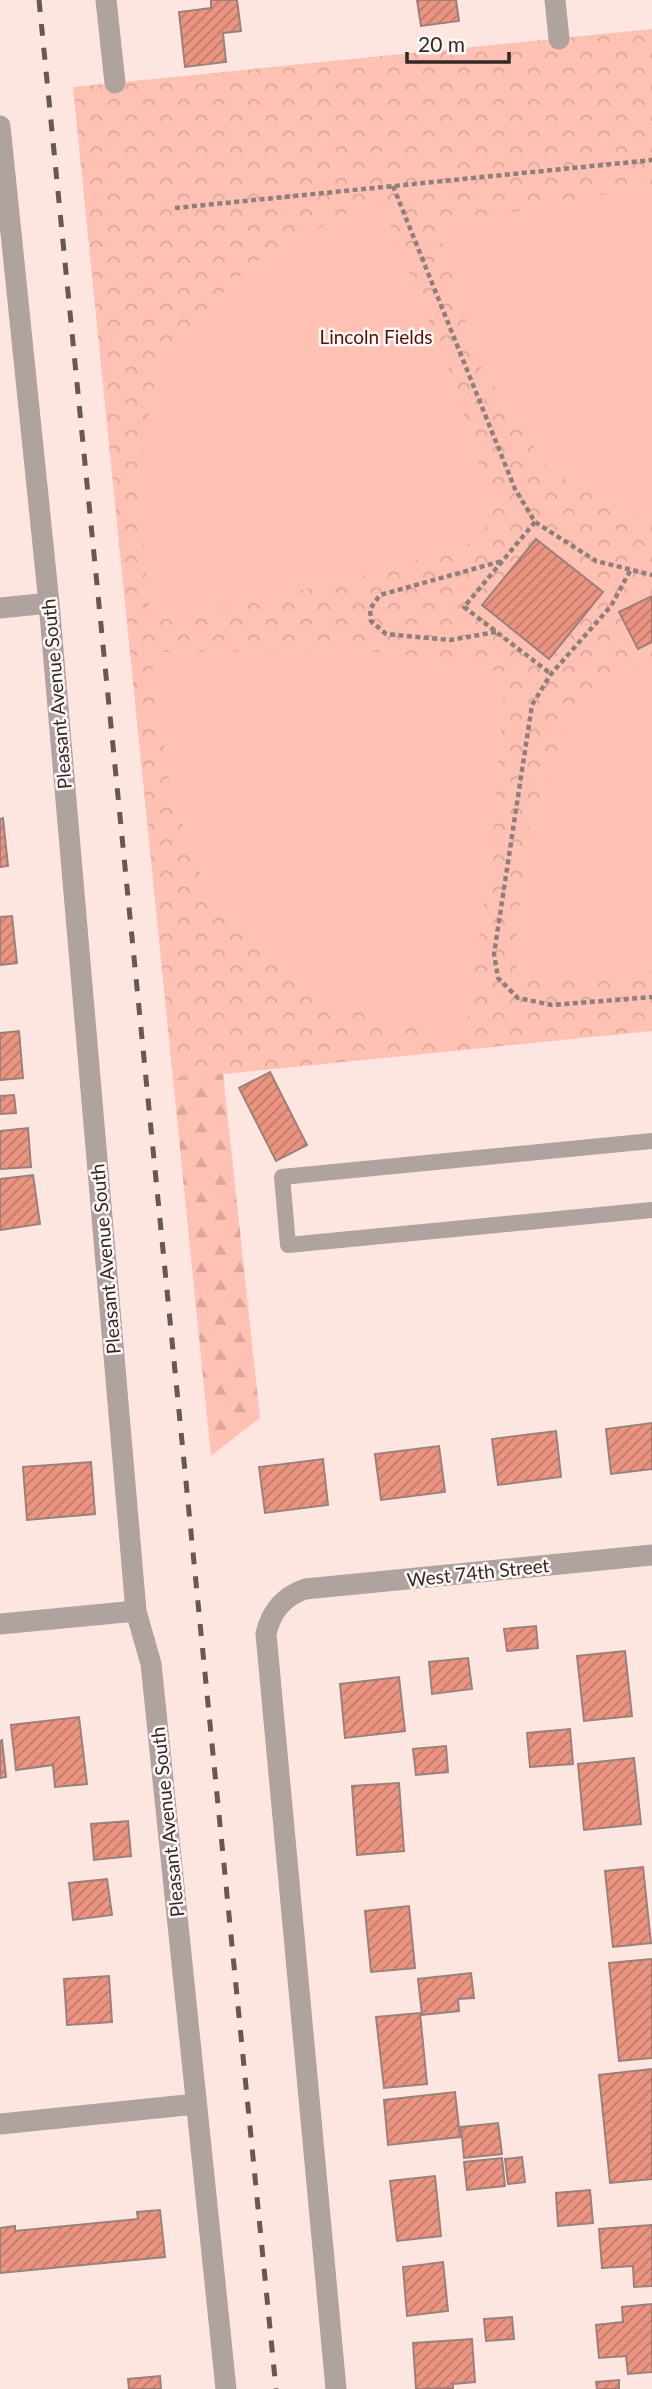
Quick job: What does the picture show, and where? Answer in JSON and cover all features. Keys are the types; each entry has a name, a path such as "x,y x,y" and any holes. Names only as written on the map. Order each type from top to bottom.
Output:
{"street":[{"path":"106,0 114,83"},
{"path":"555,0 559,39"},
{"name":"Pleasant Avenue South","path":"0,126 49,603 136,1611 151,1664 226,2389"},
{"path":"0,608 49,603"},
{"name":"West 74th Street","path":"336,2389 266,1634 273,1612 292,1594 305,1589 652,1555"},
{"path":"0,1624 136,1611"},
{"path":"0,2124 196,2104"}],"lane":[{"path":"652,1141 282,1177 288,1245 652,1210"}],"path":[{"path":"175,208 652,160"},
{"path":"393,186 515,489 535,522 596,561 652,575"},
{"path":"535,522 464,607 551,674"},
{"path":"496,632 450,640 386,634 372,621 370,609 380,595 502,561"},
{"path":"630,571 611,606 551,674 532,705 494,954 498,978 518,998 552,1005 652,997"}],"green space":[{"name":"Lincoln Fields","path":"652,29 652,1031 173,1079 73,87"},
{"path":"652,185 652,524 550,471 478,362 441,240 440,226"},
{"path":"379,198 454,382 493,511 478,541 349,580 153,622 138,483 159,356 252,264"},
{"path":"351,650 487,662 505,684 492,847 466,1035 444,1036 319,998 213,910 171,793 152,665 155,652"},
{"path":"652,656 652,971 518,973 515,952 529,826 572,710"},
{"path":"223,1073 260,1418 211,1456 173,1079"}],"building":[{"path":"211,0 237,0 241,31 223,33 226,62 185,67 179,12 211,8"},
{"path":"417,0 456,0 459,21 421,26"},
{"path":"536,539 603,592 549,659 482,605"},
{"path":"652,596 652,642 638,649 619,612"},
{"path":"3,818 8,866 0,867 0,819"},
{"path":"12,916 17,963 0,965 0,917"},
{"path":"19,1031 23,1078 0,1080 0,1033"},
{"path":"270,1072 307,1145 276,1161 239,1088"},
{"path":"14,1095 16,1113 0,1114 0,1096"},
{"path":"28,1128 31,1167 0,1169 0,1131"},
{"path":"33,1175 40,1224 0,1230 0,1179"},
{"path":"652,1423 652,1469 611,1474 606,1429"},
{"path":"556,1431 561,1477 498,1485 492,1439"},
{"path":"439,1446 445,1492 381,1500 375,1454"},
{"path":"323,1459 328,1505 265,1513 259,1467"},
{"path":"91,1462 95,1514 27,1520 23,1467"},
{"path":"536,1626 538,1648 507,1651 504,1629"},
{"path":"625,1651 632,1716 584,1721 577,1656"},
{"path":"468,1658 472,1689 432,1694 429,1662"},
{"path":"399,1677 405,1731 345,1738 340,1684"},
{"path":"79,1717 87,1784 55,1787 53,1765 16,1770 11,1725"},
{"path":"570,1729 573,1764 530,1767 527,1733"},
{"path":"2,1740 6,1777 0,1778 0,1741"},
{"path":"446,1746 448,1772 416,1775 413,1749"},
{"path":"634,1758 641,1824 584,1830 578,1764"},
{"path":"399,1783 404,1851 357,1855 352,1786"},
{"path":"128,1821 131,1856 94,1860 91,1824"},
{"path":"643,1867 651,1943 613,1947 605,1871"},
{"path":"107,1879 112,1915 73,1920 69,1883"},
{"path":"409,1906 415,1968 371,1972 365,1911"},
{"path":"652,1959 652,2058 619,2061 609,1963"},
{"path":"471,1973 474,1998 458,1999 459,2011 422,2015 418,1979"},
{"path":"109,1976 112,2022 67,2025 64,1979"},
{"path":"420,2013 427,2084 384,2088 376,2017"},
{"path":"652,2069 652,2179 610,2183 599,2075"},
{"path":"455,2092 460,2137 388,2145 384,2100"},
{"path":"498,2123 502,2154 464,2158 461,2127"},
{"path":"522,2157 525,2182 508,2184 505,2159"},
{"path":"502,2158 505,2186 467,2190 464,2162"},
{"path":"435,2176 441,2236 397,2241 390,2181"},
{"path":"590,2190 593,2223 558,2226 556,2193"},
{"path":"160,2210 165,2257 0,2273 0,2228 15,2226 15,2231 138,2219 137,2212"},
{"path":"652,2225 652,2286 634,2287 633,2266 602,2268 599,2229"},
{"path":"443,2262 448,2311 407,2316 403,2267"},
{"path":"652,2304 652,2372 628,2374 626,2356 599,2358 596,2325 623,2322 622,2307"},
{"path":"512,2317 514,2339 486,2341 484,2319"},
{"path":"472,2339 475,2382 453,2384 453,2388 416,2389 413,2343"},
{"path":"160,2376 161,2389 129,2389 128,2379"},
{"path":"619,2380 619,2389 597,2389 596,2382"}],"railway":[{"path":"39,0 276,2389"}]}
